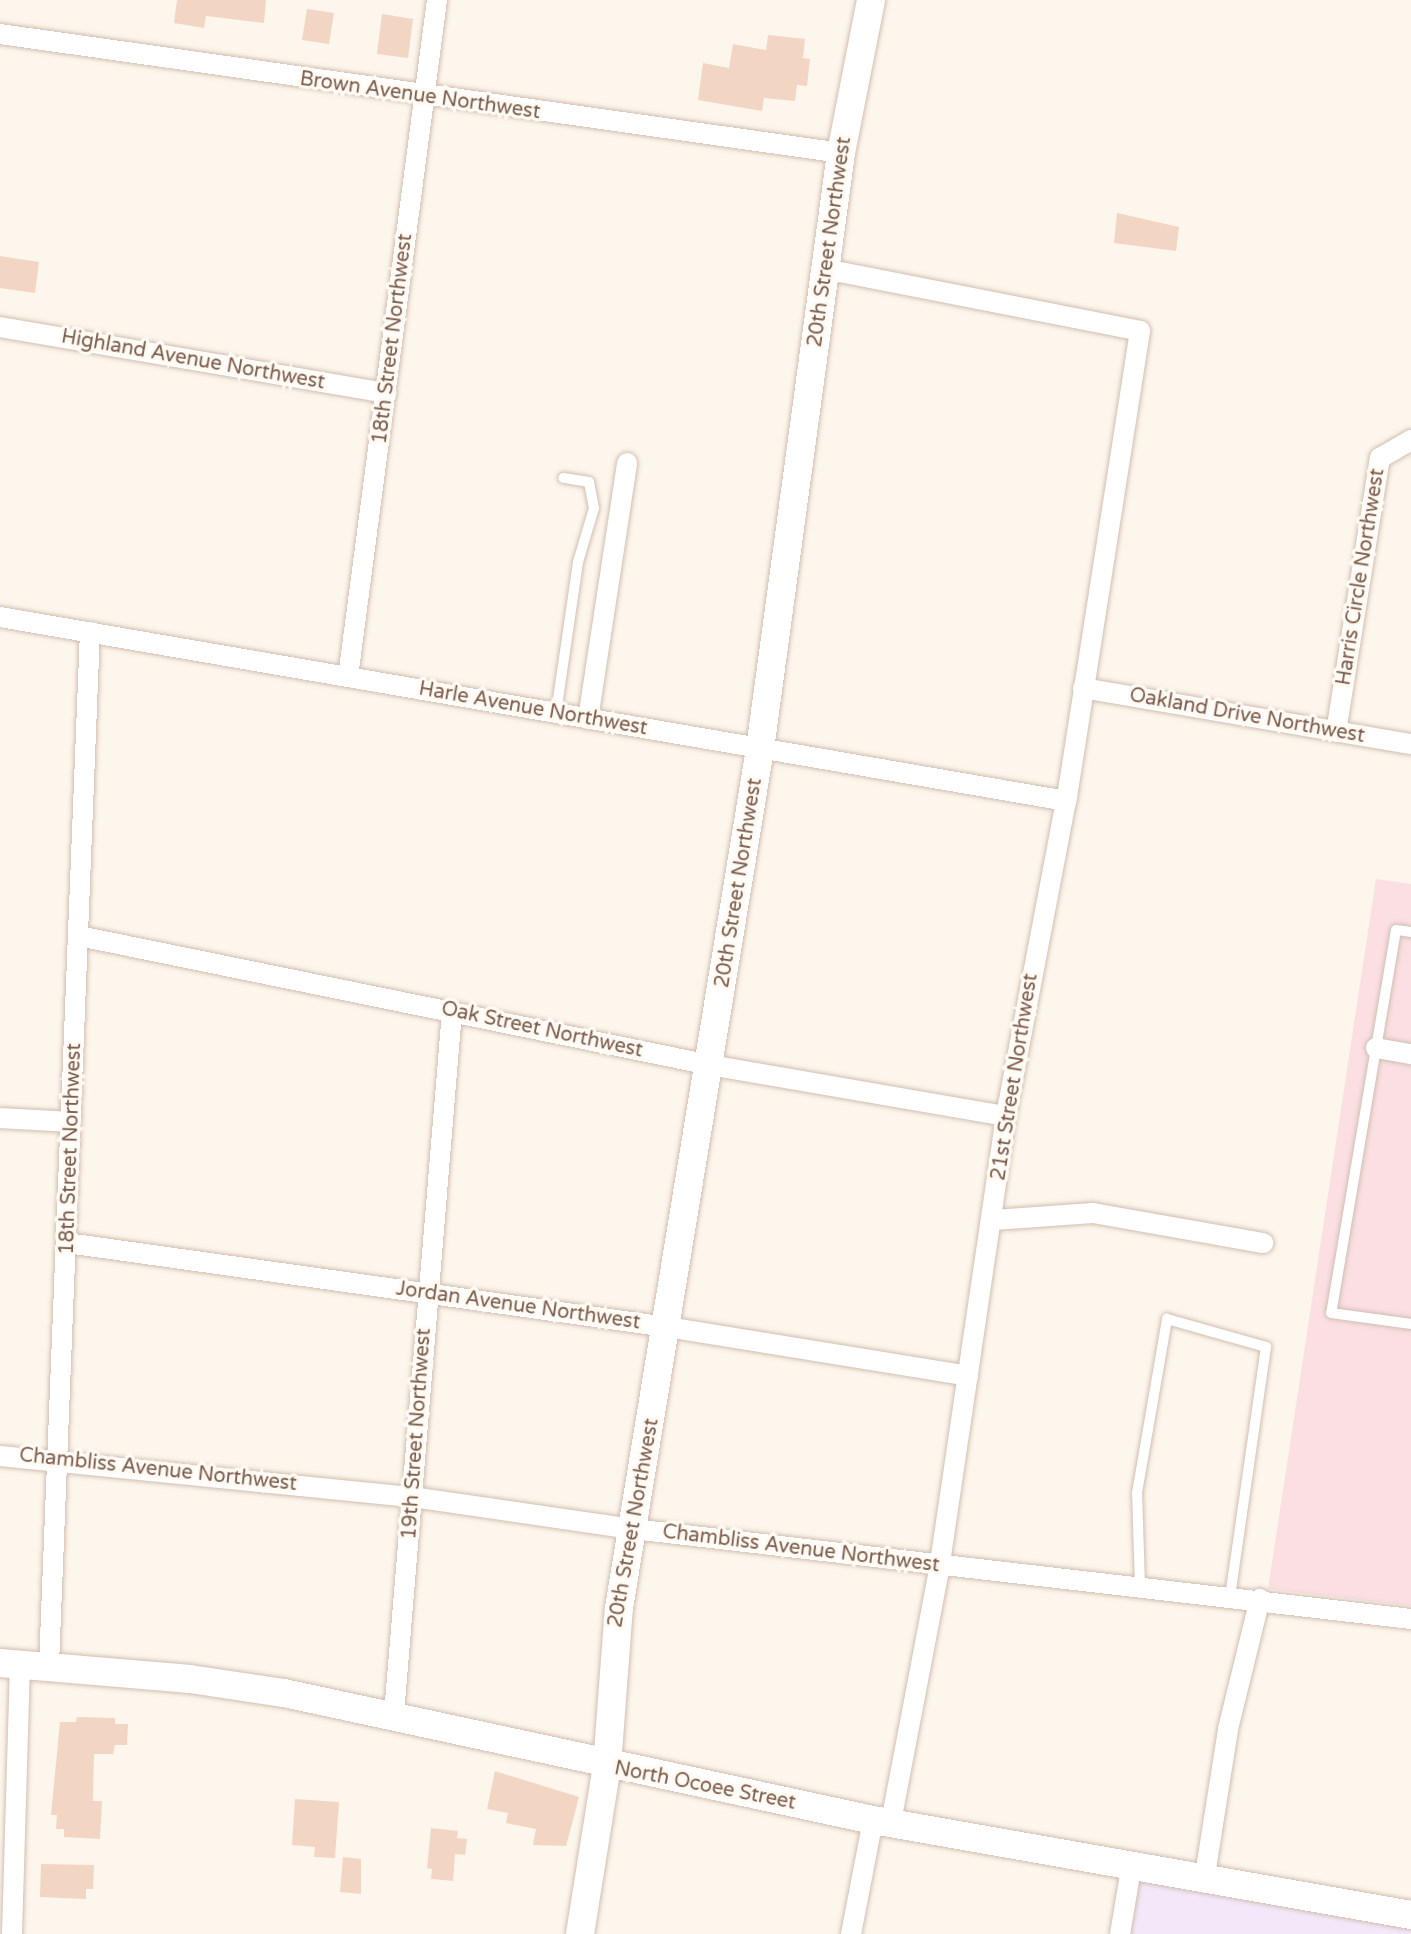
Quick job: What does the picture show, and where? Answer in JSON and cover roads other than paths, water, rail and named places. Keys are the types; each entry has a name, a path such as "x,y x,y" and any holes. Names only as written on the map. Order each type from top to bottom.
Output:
{"street":[{"name":"18th Street Northwest","path":"348,677 437,0"},
{"name":"20th Street Northwest","path":"580,1934 607,1766 611,1665 760,749 841,153 871,0"},
{"name":"Brown Avenue Northwest","path":"0,34 425,98 841,153"},
{"name":"21st Street Northwest","path":"825,269 1140,331 1066,801 1006,1116 994,1220 940,1565 882,1821 851,1934"},
{"name":"Highland Avenue Northwest","path":"0,327 386,393"},
{"name":"Harris Circle Northwest","path":"1336,732 1380,458 1411,440"},
{"path":"588,719 627,463"},
{"name":"Harle Avenue Northwest","path":"0,617 1066,801"},
{"name":"18th Street Northwest","path":"49,1665 90,632"},
{"name":"Oakland Drive Northwest","path":"1083,688 1411,744"},
{"name":"Oak Street Northwest","path":"79,936 710,1065 1006,1116"},
{"name":"19th Street Northwest","path":"394,1714 452,1012"},
{"path":"1376,1048 1411,1054"},
{"path":"0,1118 71,1122"},
{"path":"994,1220 1093,1213 1263,1243"},
{"name":"Jordan Avenue Northwest","path":"67,1243 667,1327 968,1376"},
{"name":"Chambliss Avenue Northwest","path":"0,1456 58,1457 413,1497 633,1529 1260,1599 1411,1619"},
{"path":"1205,1875 1228,1729 1260,1599"},
{"path":"10,1663 12,1934"},
{"name":"North Ocoee Street","path":"10,1663 190,1679 394,1714 607,1766 882,1821 1205,1875 1411,1915"},
{"path":"1120,1934 1132,1863"}],"lane":[{"path":"556,713 578,562 594,508 589,482 563,478"},
{"path":"1411,932 1396,930 1331,1313 1411,1324"},
{"path":"1140,1586 1137,1493 1167,1319 1266,1347 1230,1596"}]}
